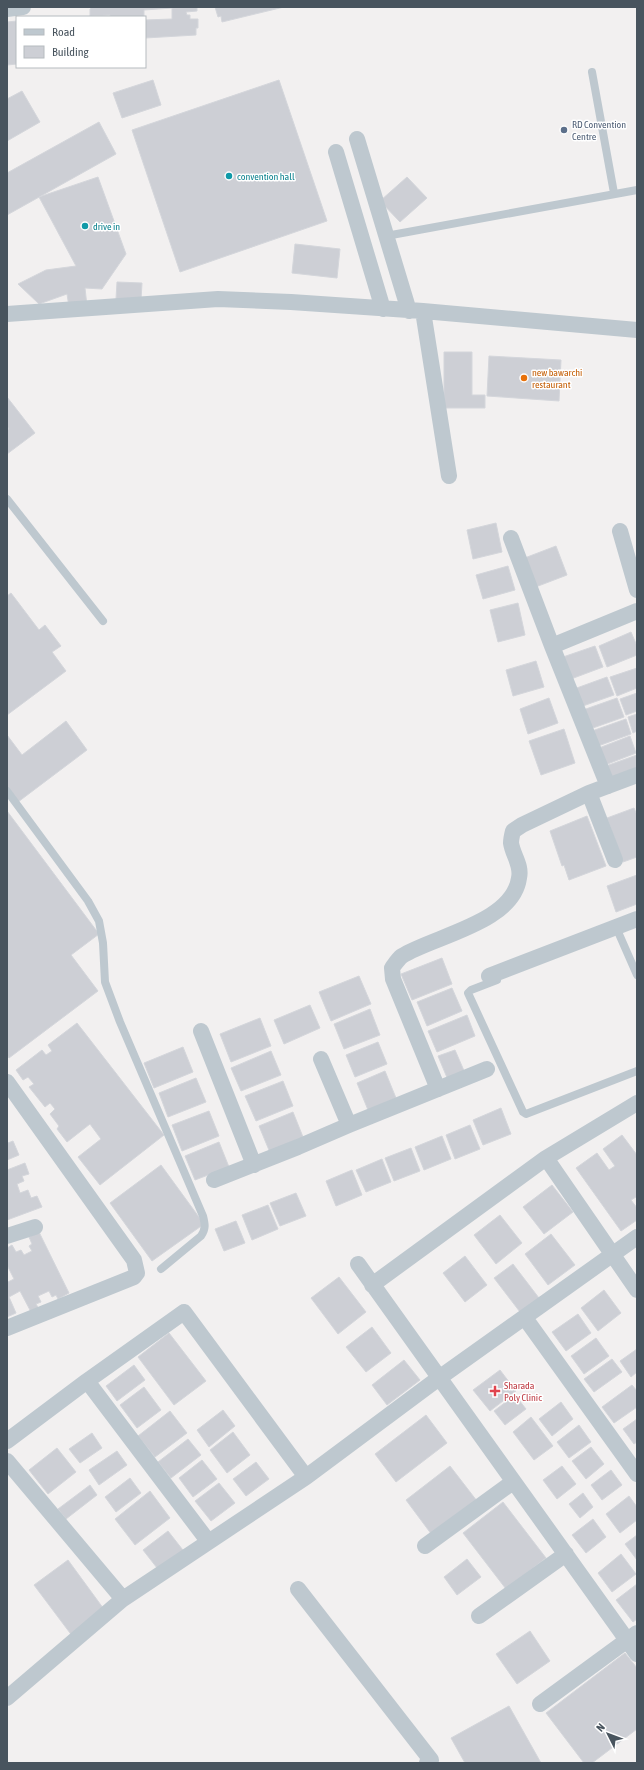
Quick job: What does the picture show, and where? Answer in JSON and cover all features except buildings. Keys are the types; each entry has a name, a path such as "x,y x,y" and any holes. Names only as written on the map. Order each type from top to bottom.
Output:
{"street":[{"path":"7,9 23,7"},
{"path":"356,139 386,236 416,311 449,476"},
{"path":"336,152 383,309"},
{"path":"7,314 218,299 291,302 416,311 637,330"},
{"path":"620,531 637,590"},
{"path":"511,538 608,786"},
{"path":"552,646 637,611"},
{"path":"438,1090 393,979 392,968 400,957 467,928 502,907 514,896 520,878 519,864 511,843 513,831 522,825 589,793 637,775"},
{"path":"589,793 615,860"},
{"path":"489,976 637,919"},
{"path":"201,1031 254,1165"},
{"path":"321,1059 348,1124"},
{"path":"214,1180 254,1165 348,1124 438,1090 488,1069"},
{"path":"7,1082 134,1260 137,1273 134,1277 7,1328"},
{"path":"372,1285 546,1158 636,1106"},
{"path":"546,1158 637,1290"},
{"path":"7,1236 35,1227"},
{"path":"7,1698 123,1599 306,1477 439,1378 637,1237"},
{"path":"358,1264 566,1554 632,1636 637,1654"},
{"path":"7,1441 87,1381 184,1312 306,1477"},
{"path":"525,1318 637,1474"},
{"path":"87,1381 208,1541"},
{"path":"7,1461 123,1599"},
{"path":"425,1546 513,1482"},
{"path":"479,1616 566,1554"},
{"path":"298,1589 431,1760 427,1763"},
{"path":"540,1704 632,1636"}],"lane":[{"path":"592,72 614,193"},
{"path":"386,236 637,190"},
{"path":"7,499 103,622"},
{"path":"7,791 88,901 99,921 103,943 105,982 120,1022 206,1225 201,1236 161,1269"},
{"path":"637,927 471,990 468,993 523,1112 526,1114 637,1071"},
{"path":"619,934 637,975"}],"place":[{"name":"RD Convention Centre","path":"564,130"},
{"name":"convention hall","path":"229,176"},
{"name":"drive in","path":"85,226"},
{"name":"new bawarchi restaurant","path":"524,378"},
{"name":"Sharada Poly Clinic","path":"495,1391"}]}
